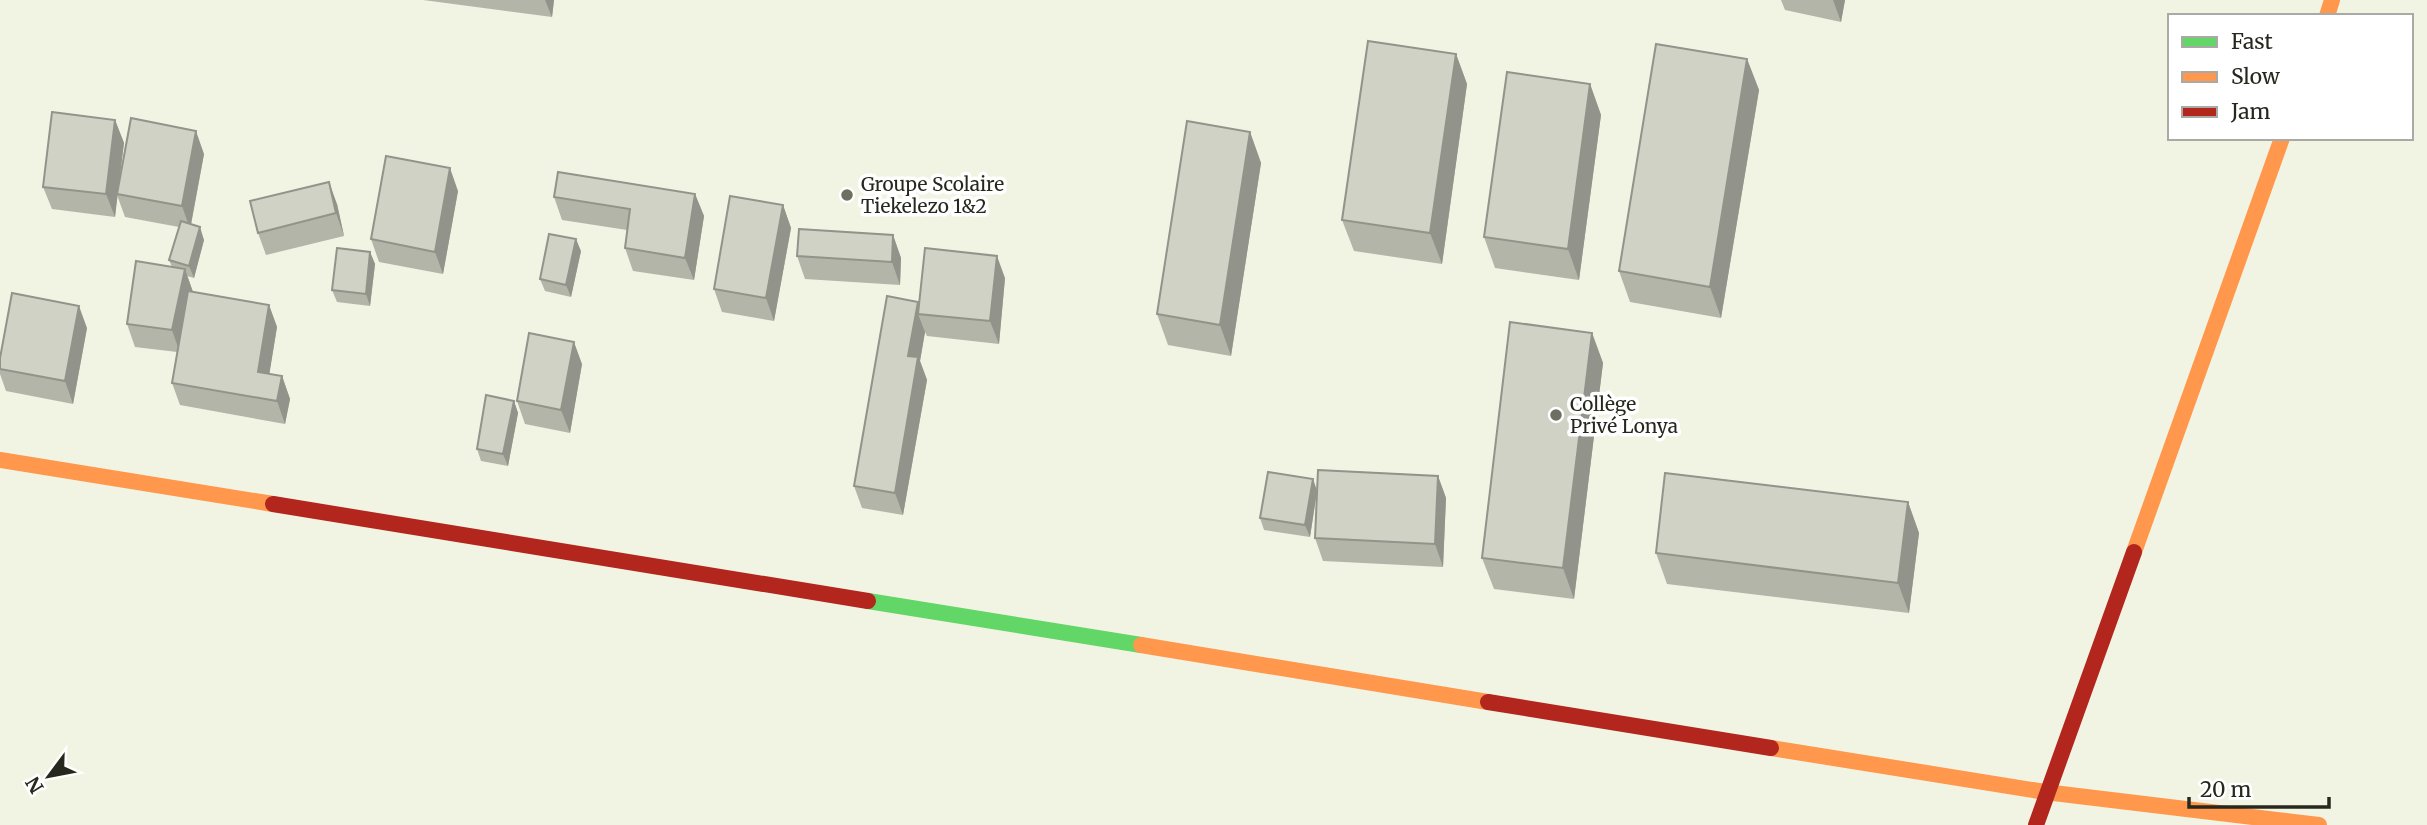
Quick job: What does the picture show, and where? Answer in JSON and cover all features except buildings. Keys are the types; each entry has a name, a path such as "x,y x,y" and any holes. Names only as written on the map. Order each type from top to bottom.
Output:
{"street":[{"path":"2036,825 2045,792 2281,140"},
{"path":"0,460 2045,792 2319,825"}],"traffic: fast":[{"path":"868,601 1141,645"}],"traffic: slow":[{"path":"2328,14 2332,0"},
{"path":"2134,552 2281,140"},
{"path":"0,460 273,504"},
{"path":"1141,645 1488,702"},
{"path":"1771,748 2045,792 2319,825"}],"traffic: jam":[{"path":"273,504 868,601"},
{"path":"2036,825 2134,552"},
{"path":"1488,702 1771,748"}],"place":[{"name":"Groupe Scolaire Tiekelezo 1&2","path":"847,195"},
{"name":"Collège Privé Lonya","path":"1556,415"}]}
